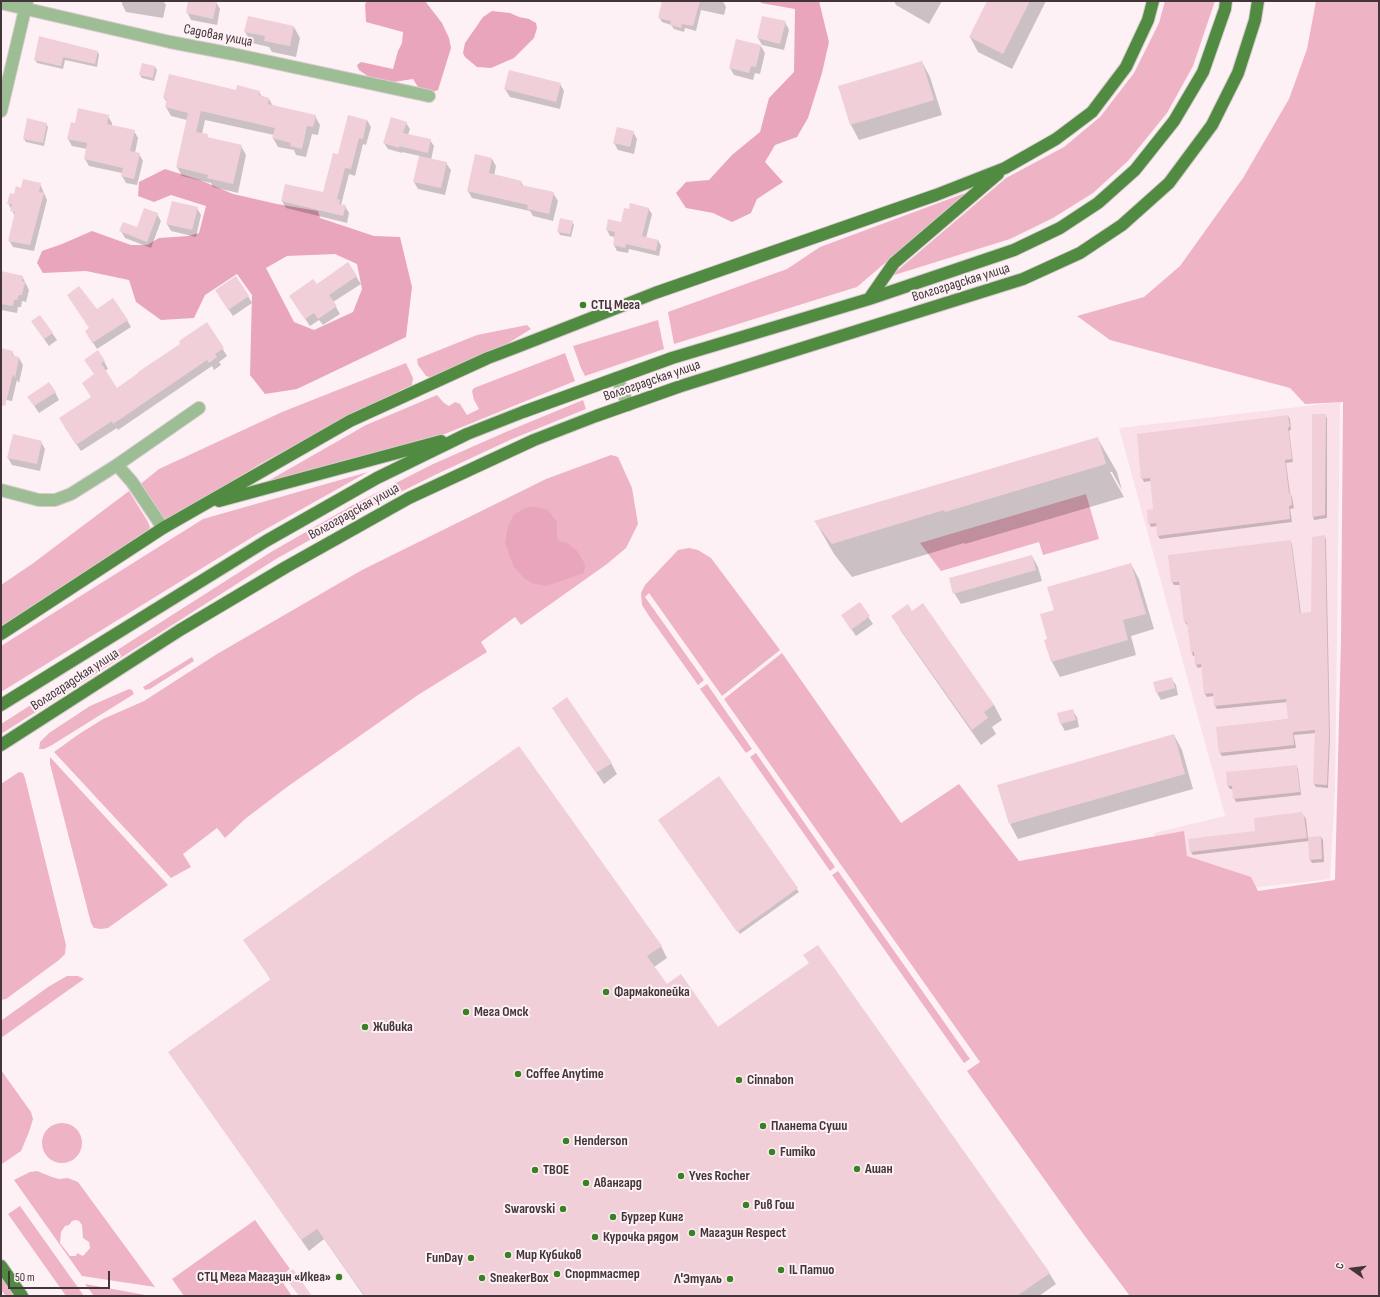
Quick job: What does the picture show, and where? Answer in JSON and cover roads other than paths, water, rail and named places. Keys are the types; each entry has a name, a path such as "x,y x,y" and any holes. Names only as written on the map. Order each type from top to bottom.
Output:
{"main road":[{"path":"1,634 163,528 350,421 488,358 655,293 936,195 1005,168 1056,139 1092,112 1126,67 1148,20 1153,1"},
{"name":"Волгоградская улица","path":"1,745 194,622 286,567 409,498 534,440 628,404 716,375 1023,279 1080,253 1122,225 1169,183 1212,125 1238,73 1255,20 1258,1"},
{"name":"Волгоградская улица","path":"1,705 266,541 377,478 467,434 523,412 705,347 869,299 1014,250 1060,228 1098,203 1135,170 1174,121 1203,72 1226,5"},
{"path":"869,299 894,263 1005,168"},
{"path":"201,506 467,434"},
{"path":"1,1266 22,1296"}],"street":[{"name":"Садовая улица","path":"1,3 26,4 170,42 429,96"},
{"path":"1,111 26,4"},
{"path":"617,378 628,404"},
{"path":"1,490 38,500 55,500 71,494 117,465 199,408"},
{"path":"117,465 132,482 163,528"}],"place":[{"name":"СТЦ Мега","path":"583,305"},
{"name":"Фармакопейка","path":"606,992"},
{"name":"Мега Омск","path":"466,1012"},
{"name":"Живика","path":"365,1027"},
{"name":"Coffee Anytime","path":"518,1074"},
{"name":"Cinnabon","path":"739,1080"},
{"name":"Планета Суши","path":"763,1126"},
{"name":"Henderson","path":"566,1141"},
{"name":"Fumiko","path":"772,1152"},
{"name":"Ашан","path":"857,1169"},
{"name":"ТВОЕ","path":"535,1170"},
{"name":"Yves Rocher","path":"681,1176"},
{"name":"Авангард","path":"586,1183"},
{"name":"Рив Гош","path":"746,1205"},
{"name":"Swarovski","path":"563,1209"},
{"name":"Бургер Кинг","path":"613,1217"},
{"name":"Магазин Respect","path":"692,1233"},
{"name":"Курочка рядом","path":"595,1237"},
{"name":"Мир Кубиков","path":"508,1255"},
{"name":"FunDay","path":"471,1258"},
{"name":"IL Патио","path":"781,1270"},
{"name":"Спортмастер","path":"557,1274"},
{"name":"СТЦ Мега Магазин «Икеа»","path":"339,1277"},
{"name":"SneakerBox","path":"482,1278"},
{"name":"Л'Этуаль","path":"730,1279"}]}
